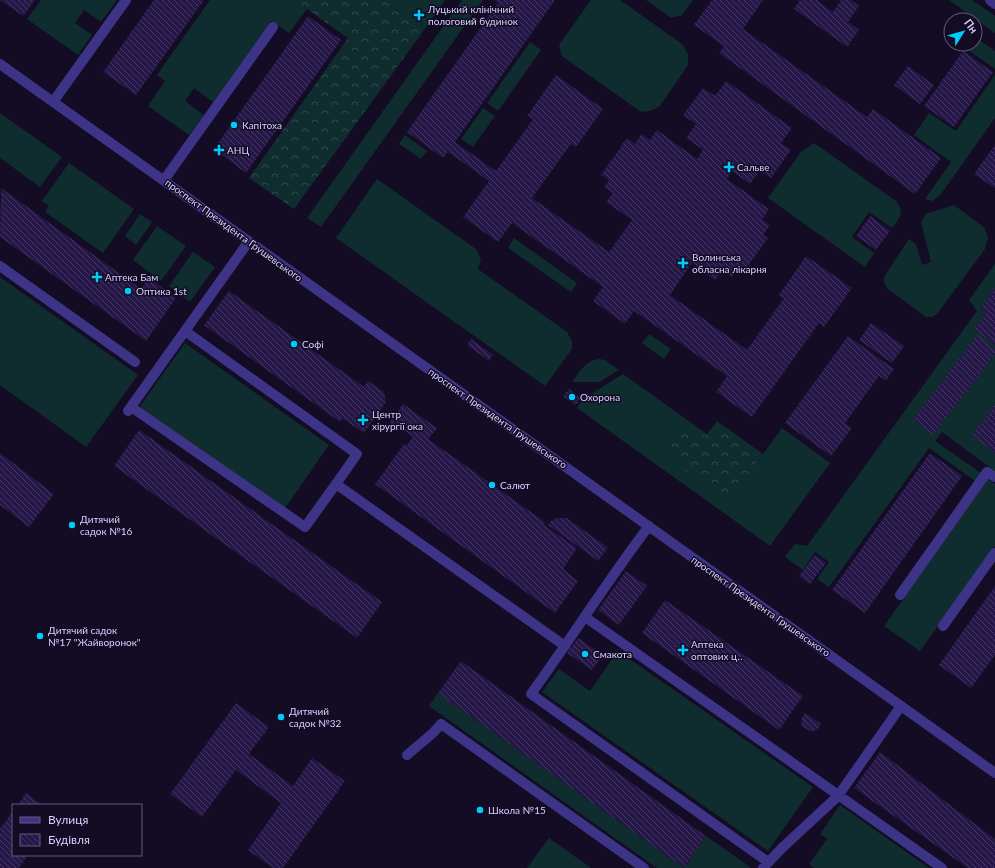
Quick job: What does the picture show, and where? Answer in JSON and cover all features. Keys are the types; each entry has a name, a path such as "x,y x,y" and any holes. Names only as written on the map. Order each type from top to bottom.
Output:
{"street":[{"path":"53,102 126,0"},
{"path":"990,0 995,4"},
{"path":"164,180 273,27"},
{"name":"проспект Президента Грушевського","path":"0,64 995,773"},
{"path":"185,331 357,454 305,527 130,409 185,331 249,241"},
{"path":"0,266 135,362"},
{"path":"900,595 987,472 995,477"},
{"path":"336,484 564,646"},
{"path":"649,526 625,558 531,694 766,865 838,796 901,706"},
{"path":"943,626 995,553"},
{"path":"585,617 942,868"},
{"path":"407,755 434,733 441,724 644,868"}],"green space":[{"path":"41,0 117,0 101,22 84,10 75,23 92,35 78,55 27,19"},
{"path":"210,0 294,0 307,9 289,33 271,21 213,102 194,88 185,101 204,115 189,135 148,106 165,81 157,75"},
{"path":"294,0 383,0 424,30 294,209 249,178 348,38"},
{"name":"Луцький клінічний пологовий будинок","path":"383,0 445,0 424,30"},
{"path":"462,0 483,0 321,227 307,218"},
{"path":"591,0 620,0 682,44 688,54 688,65 660,106 650,111 641,112 562,56 559,45"},
{"path":"646,0 693,0 682,15 671,18"},
{"path":"949,0 972,0 995,16 995,33 983,24 983,12 966,12"},
{"path":"530,42 541,50 498,111 487,103"},
{"path":"983,43 995,51 995,69 971,52 983,52"},
{"path":"995,75 995,118 941,194 933,201 925,199 951,162 914,135 929,113 956,131"},
{"path":"483,108 495,116 473,147 461,139"},
{"path":"0,113 62,157 40,187 0,158"},
{"path":"405,135 427,151 421,159 399,144"},
{"path":"814,143 896,201 899,205 901,212 892,228 869,212 852,237 874,253 865,267 768,198 801,152"},
{"path":"69,163 134,209 103,253 45,212 49,206 42,201"},
{"path":"377,179 476,249 481,259 478,269 567,332 572,341 572,349 545,386 336,238"},
{"path":"954,205 984,227 988,237 985,249 937,314 932,317 926,317 888,289 884,283 884,277 909,239 916,244 922,265 931,262 921,222 926,214"},
{"path":"140,214 152,222 136,245 125,236"},
{"path":"157,226 186,246 161,281 133,260"},
{"path":"514,238 577,283 571,292 508,248"},
{"path":"193,252 215,267 190,302 169,286"},
{"path":"995,264 995,289 981,308 986,312 974,329 995,345 995,471 942,432 935,441 981,473 975,481 929,448 829,587 817,579 829,562 815,552 803,570 785,557 795,544 807,546 977,311 969,300"},
{"path":"0,277 138,375 86,447 0,385"},
{"path":"649,334 671,349 664,359 642,343"},
{"path":"185,343 329,445 283,511 138,409"},
{"path":"599,359 605,360 619,370 599,382 572,382 586,364"},
{"path":"623,374 707,434 717,421 763,454 782,428 830,463 770,546 577,408 583,399"},
{"path":"682,427 702,435 713,436 724,433 734,438 756,457 754,473 750,483 726,496 684,470 664,445 670,433"},
{"path":"988,479 995,484 995,546 920,651 884,626"},
{"path":"618,651 813,787 768,851 542,692 559,669 590,691"},
{"path":"438,693 684,868 657,868 429,706"},
{"path":"840,805 929,868 814,868 809,864 827,839 820,834"},
{"path":"706,836 750,867 750,868 684,868"},
{"path":"549,838 591,868 527,868"}],"building":[{"path":"0,0 35,0 23,16"},
{"path":"154,0 204,0 136,95 103,72"},
{"path":"494,0 555,0 455,142 496,171 533,119 527,116 556,75 603,109 576,147 571,144 532,198 609,252 632,220 606,202 613,193 604,187 609,180 601,175 627,138 635,144 641,134 650,140 657,130 697,159 703,150 686,138 696,124 683,115 703,88 715,96 726,81 792,128 781,143 791,150 771,178 760,170 750,184 732,171 727,179 769,209 762,220 770,225 763,235 768,238 742,274 736,271 732,277 722,270 715,280 692,263 670,295 747,350 784,298 779,295 806,256 852,288 824,327 819,323 752,417 716,392 727,376 634,311 625,324 593,301 603,287 512,223 498,242 463,217 489,181 448,152 443,158 407,132 498,3"},
{"path":"712,0 763,0 743,29 867,117 873,109 941,158 915,194 719,53 724,46 694,25"},
{"path":"800,0 817,0 833,12 841,0 851,0 859,6 848,22 859,30 847,47 794,9"},
{"path":"308,16 341,40 246,173 214,149"},
{"path":"962,52 993,72 954,127 924,106"},
{"path":"908,66 934,85 920,104 894,85"},
{"path":"995,145 995,188 974,174"},
{"path":"1,188 141,289 149,278 176,298 146,341 0,237"},
{"path":"870,216 890,231 876,250 856,236"},
{"path":"995,289 995,345 974,329 986,312 981,308"},
{"path":"229,291 364,387 368,381 384,392 386,402 364,433 342,418 340,422 204,325"},
{"path":"871,323 904,346 892,363 859,340"},
{"path":"977,335 995,349 995,354 933,435 913,420"},
{"path":"848,336 894,369 886,381 879,376 845,423 852,428 831,456 785,423"},
{"path":"471,339 493,355 489,361 467,345"},
{"name":"Охорона","path":"569,389 581,398 575,405 563,396"},
{"path":"403,404 437,428 428,439 545,522 544,525 577,548 563,569 578,581 555,613 375,484 404,444 406,446 413,437 401,428 398,431 389,424"},
{"path":"995,405 995,453 972,435"},
{"path":"139,430 382,602 357,638 114,466"},
{"path":"0,453 54,494 29,527 0,505"},
{"path":"930,453 962,476 865,613 832,590"},
{"path":"556,518 567,518 608,548 598,561 548,525"},
{"path":"815,555 826,563 810,584 799,576"},
{"path":"626,571 647,586 619,625 598,610"},
{"path":"995,586 995,655 971,688 939,665"},
{"path":"665,600 803,696 779,730 642,633"},
{"name":"Смакота","path":"578,638 603,655 592,670 567,653"},
{"path":"461,661 706,836 684,868 438,693"},
{"path":"236,703 269,727 249,754 293,786 312,758 345,781 283,868 273,868 248,850 281,803 236,770 202,817 170,794"},
{"path":"805,713 821,724 818,729 811,732 801,725 802,718"},
{"path":"880,752 995,839 995,868 968,868 854,788"},
{"path":"26,793 42,804 19,804"},
{"path":"12,812 12,856 27,856 19,868 0,868 0,829"}],"place":[{"name":"Луцький клінічний пологовий будинок","path":"419,15"},
{"name":"Капітоха","path":"234,125"},
{"name":"АНЦ","path":"219,150"},
{"name":"Сальве","path":"729,167"},
{"name":"Волинська обласна лікарня","path":"683,263"},
{"name":"Аптека Бам","path":"97,277"},
{"name":"Оптика 1st","path":"128,291"},
{"name":"Софі","path":"294,344"},
{"name":"Охорона","path":"572,397"},
{"name":"Центр хірургії ока","path":"363,420"},
{"name":"Салют","path":"492,485"},
{"name":"Дитячий садок №16","path":"72,525"},
{"name":"Дитячий садок №17 \"Жайворонок\"","path":"40,636"},
{"name":"Аптека оптових ц‥","path":"683,650"},
{"name":"Смакота","path":"585,654"},
{"name":"Дитячий садок №32","path":"281,717"},
{"name":"Школа №15","path":"480,810"}]}
